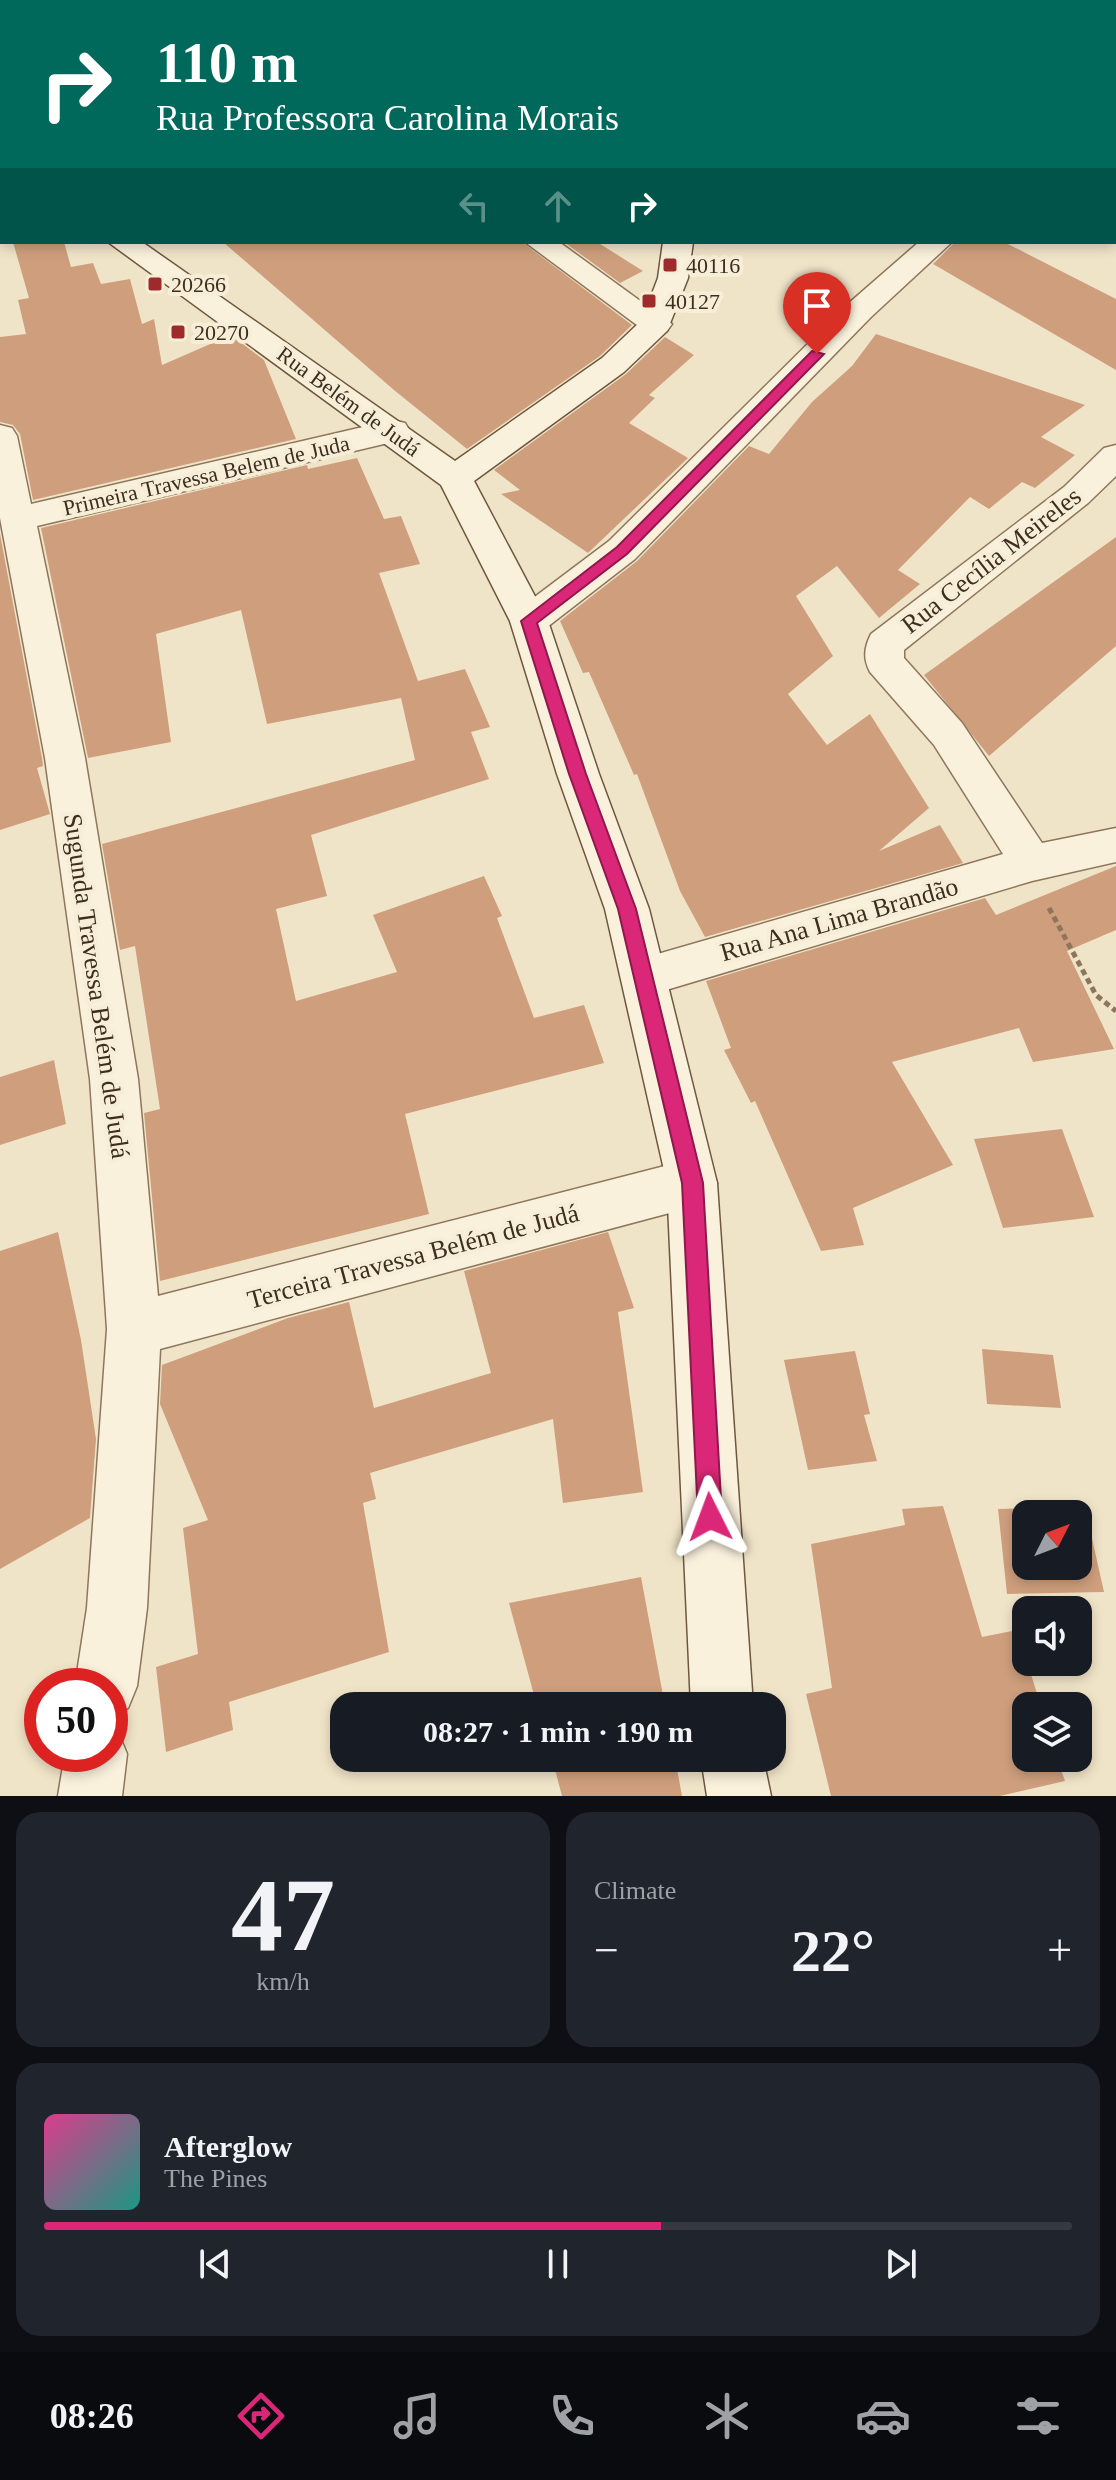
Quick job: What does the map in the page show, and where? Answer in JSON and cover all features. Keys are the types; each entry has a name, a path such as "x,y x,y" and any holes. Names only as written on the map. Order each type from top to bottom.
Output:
{"street":[{"name":"Rua Belém de Judá","path":"126,244 455,478"},
{"path":"543,244 656,324"},
{"path":"678,244 673,278 656,324 613,365 455,478 529,621 578,774 627,909 646,976 692,1183 721,1692"},
{"path":"529,621 622,550 860,310 935,244"},
{"name":"Primeira Travessa Belem de Juda","path":"18,519 393,431"},
{"name":"Sugunda Travessa Belém de Judá","path":"0,436 6,480 18,519 65,758 114,1079 134,1329 117,1608 109,1668"},
{"name":"Rua Cecília Meireles","path":"1032,863 948,734 884,662 885,644 1076,495 1116,456"},
{"name":"Rua Ana Lima Brandão","path":"646,976 1032,863 1116,845"},
{"name":"Terceira Travessa Belém de Judá","path":"134,1329 692,1183"},
{"path":"90,1796 93,1772"},
{"path":"735,1772 739,1796"}],"path":[{"path":"1032,863 1039,890 1096,995 1116,1011"}],"building":[{"path":"14,244 65,244 71,267 93,263 101,284 130,279 142,324 154,319 162,365 231,335 264,360 296,439 33,500 20,434 13,425 0,422 0,337 26,334 18,300 29,298"},
{"path":"225,244 525,244 632,325 600,356 467,449"},
{"path":"567,244 600,244 643,271 620,283"},
{"path":"953,244 1008,244 1116,299 1116,370 933,264"},
{"path":"876,334 1085,405 1041,437 1075,455 1035,488 1022,482 989,509 970,497 898,570 920,584 879,618 837,566 796,596 833,656 788,694 827,745 870,714 929,808 879,851 940,825 963,863 705,937 680,891 637,774 634,775 589,672 583,673 560,621 637,561 749,446 769,454 812,402 852,366"},
{"path":"665,337 694,355 649,395 655,398 629,423 688,458 588,553 501,494 520,490 494,470 626,374"},
{"path":"357,458 384,519 401,516 420,564 379,573 418,681 465,669 490,727 471,732 489,779 311,835 327,896 276,909 296,1001 397,972 373,915 484,876 502,916 497,918 534,1018 584,1005 604,1063 405,1114 429,1214 160,1281 144,1113 160,1109 135,946 120,950 102,844 415,760 401,698 267,724 241,610 156,634 171,742 88,758 41,528 307,465 308,469"},
{"path":"0,534 42,758 43,766 37,768 50,814 0,830"},
{"path":"1116,537 1116,646 989,756 924,675"},
{"path":"1116,866 1116,930 1067,951 1114,1049 1033,1062 1019,1028 892,1062 953,1165 853,1208 864,1245 821,1251 755,1101 751,1103 724,1050 731,1048 706,981 985,898 996,915"},
{"path":"54,1060 66,1124 0,1145 0,1077"},
{"path":"1062,1129 1094,1217 1003,1228 974,1139"},
{"path":"58,1232 81,1340 96,1439 90,1518 0,1569 0,1251"},
{"path":"608,1232 634,1308 618,1312 643,1492 563,1503 553,1419 370,1473 376,1499 363,1503 389,1652 229,1702 233,1730 166,1752 156,1667 198,1654 183,1528 208,1520 160,1404 162,1365 288,1318 349,1302 374,1408 491,1373 464,1271"},
{"path":"982,1349 1053,1355 1061,1408 987,1404"},
{"path":"855,1351 870,1414 864,1415 877,1461 808,1470 784,1360"},
{"path":"943,1506 982,1637 1012,1631 1012,1676 1032,1676 1037,1692 1012,1692 1012,1772 1062,1772 1065,1781 1000,1796 831,1796 806,1694 832,1688 811,1544 905,1525 902,1509"},
{"path":"998,1509 1012,1509 1012,1580 1092,1580 1092,1538 1104,1592 1007,1594"},
{"path":"641,1577 662,1692 533,1692 509,1603"},
{"path":"556,1772 678,1772 682,1796 562,1796"}],"place":[{"name":"40116","path":"670,265"},
{"name":"20266","path":"155,284"},
{"name":"40127","path":"649,301"},
{"name":"20270","path":"178,332"}],"route":[{"path":"710,1517 692,1183 646,976 627,909 578,774 529,621 622,550 817,354"}]}
